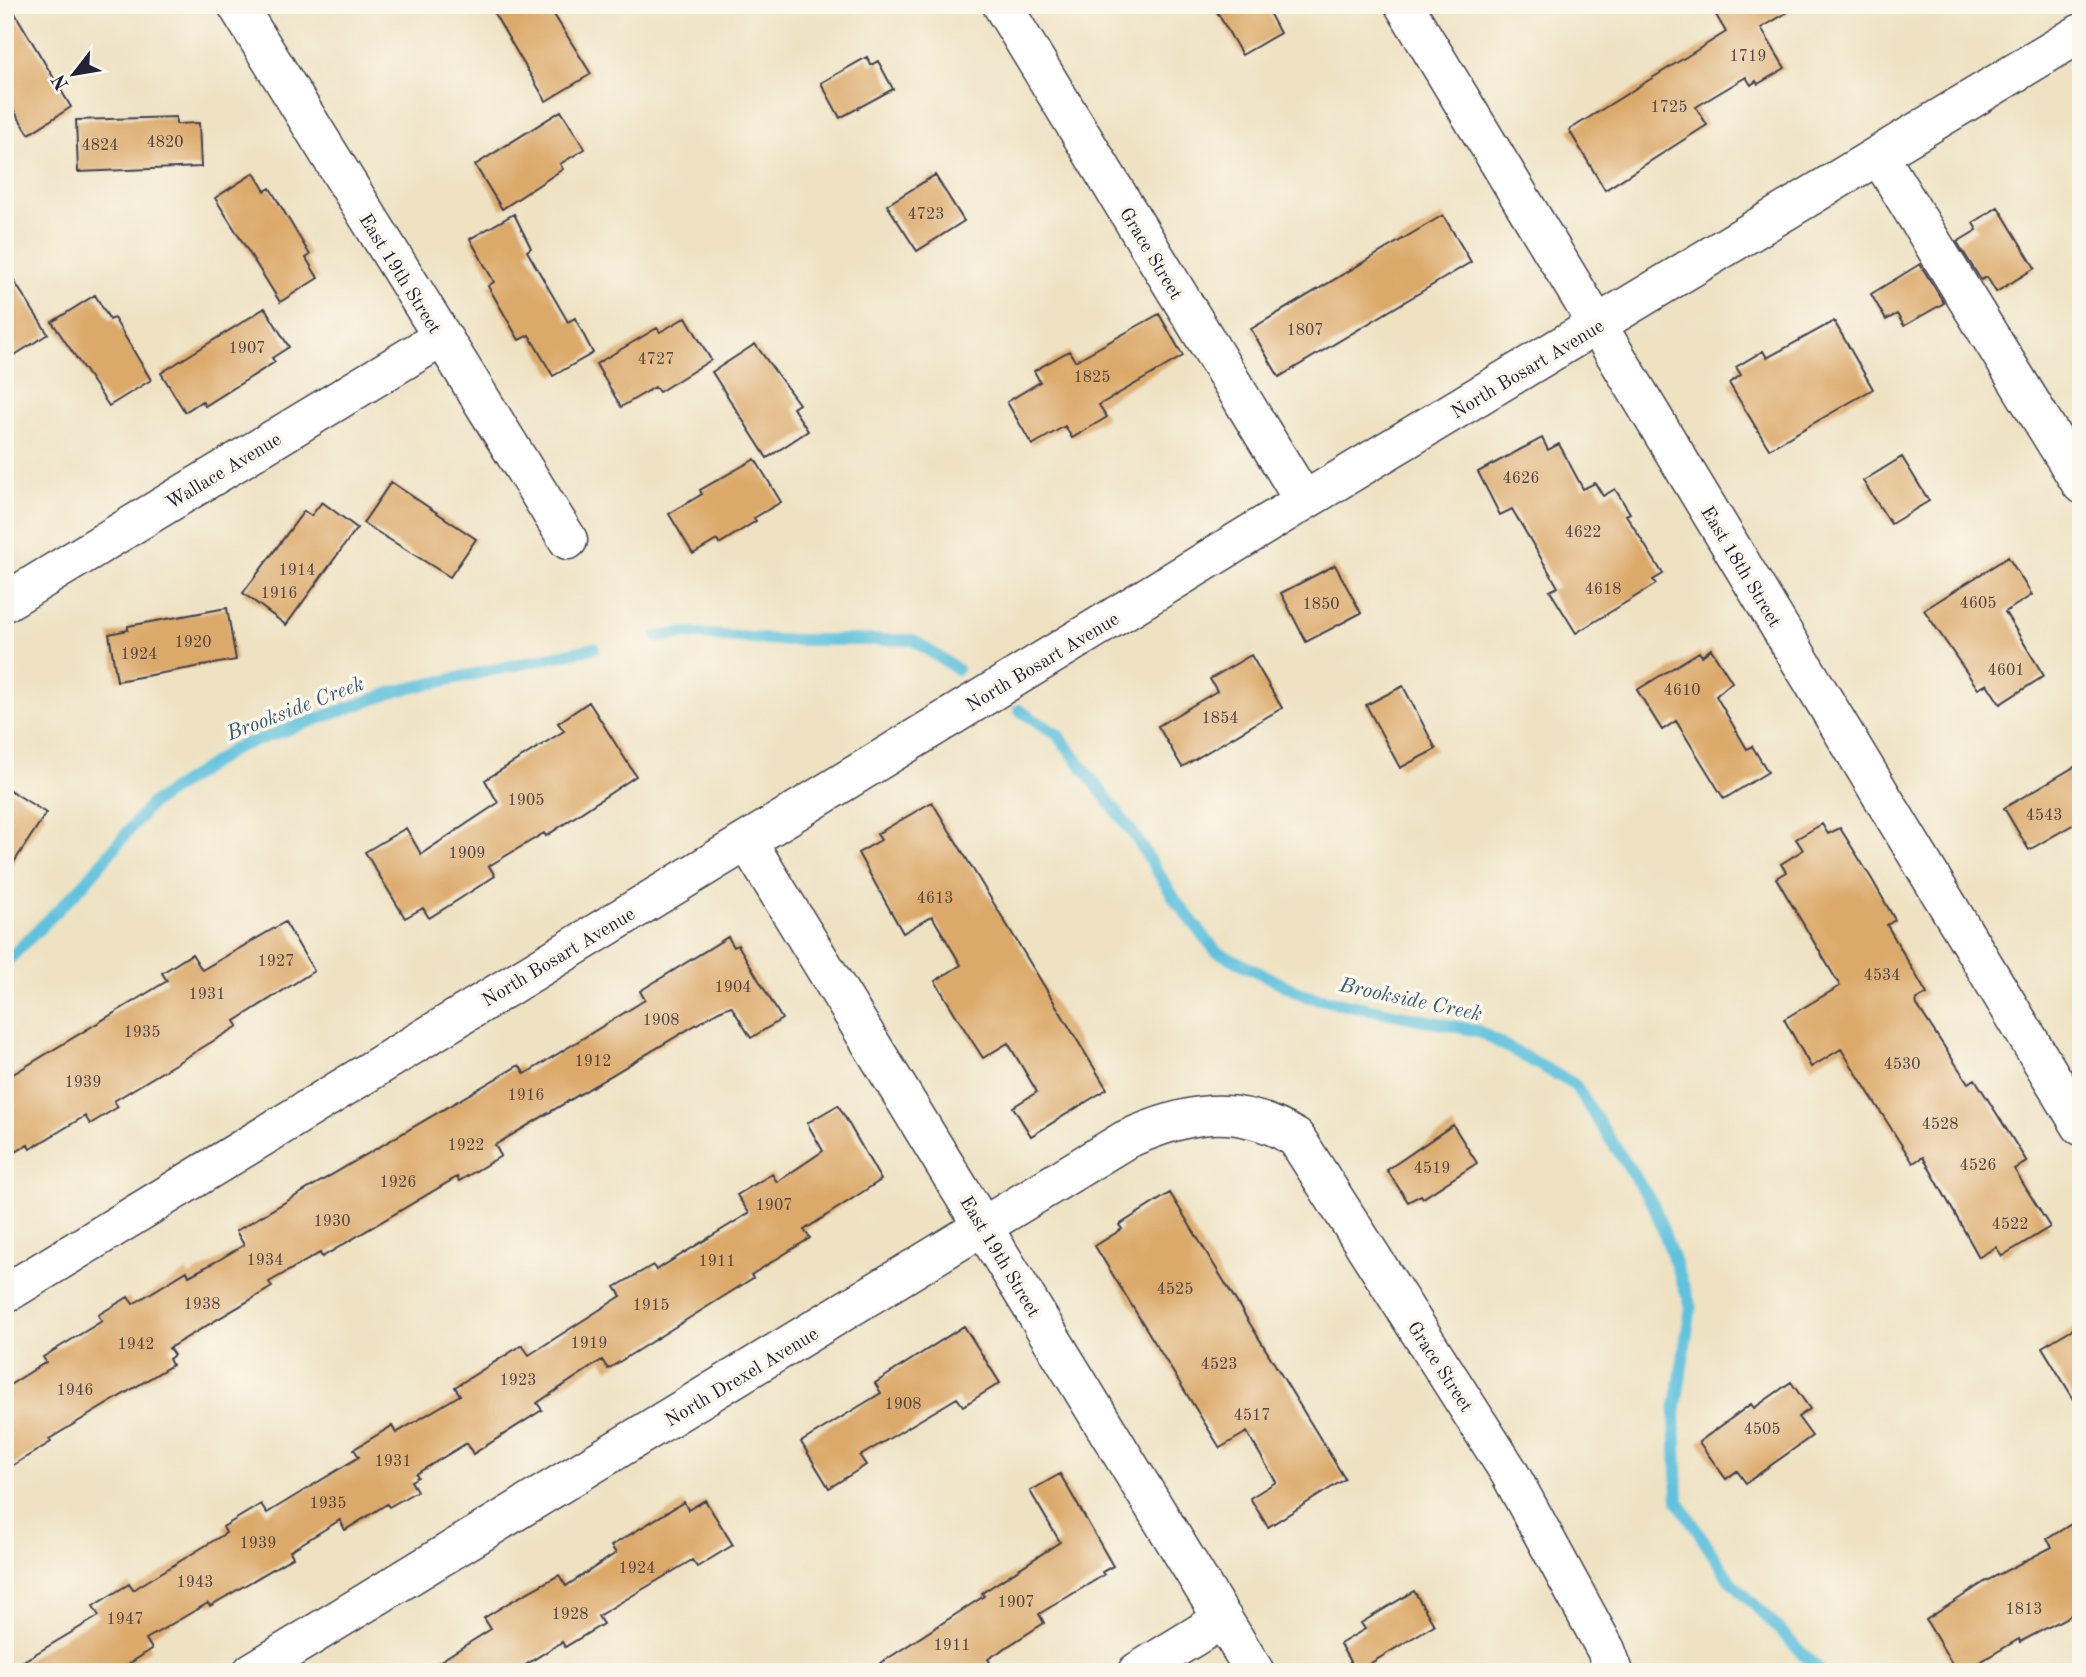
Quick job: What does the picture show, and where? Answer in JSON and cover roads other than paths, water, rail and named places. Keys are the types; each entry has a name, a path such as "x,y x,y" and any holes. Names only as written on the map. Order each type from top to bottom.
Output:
{"street":[{"name":"East 19th Street","path":"237,5 568,540"},
{"name":"Grace Street","path":"1002,5 1304,501"},
{"name":"East 18th Street","path":"1404,5 2081,1126"},
{"name":"North Bosart Avenue","path":"5,1294 1304,501 2081,33"},
{"path":"1879,156 2081,484"},
{"name":"Wallace Avenue","path":"5,602 441,338"},
{"name":"East 19th Street","path":"747,841 1255,1672"},
{"name":"North Drexel Avenue","path":"252,1672 984,1229 1125,1140 1161,1124 1200,1115 1242,1115"},
{"name":"Grace Street","path":"1242,1115 1279,1128 1296,1138 1508,1472 1610,1661"},
{"path":"1137,1672 1223,1619"}],"waterway":[{"name":"Brookside Creek","path":"658,637 683,633 779,640 913,640 957,669"},
{"name":"Brookside Creek","path":"5,963 83,885 151,804 237,747 397,691 594,648"},
{"name":"Brookside Creek","path":"1019,710 1058,735 1133,833 1176,901 1216,951 1306,996 1478,1031 1574,1084 1654,1206 1691,1306 1675,1413 1678,1501 1729,1579 1821,1672"}]}
